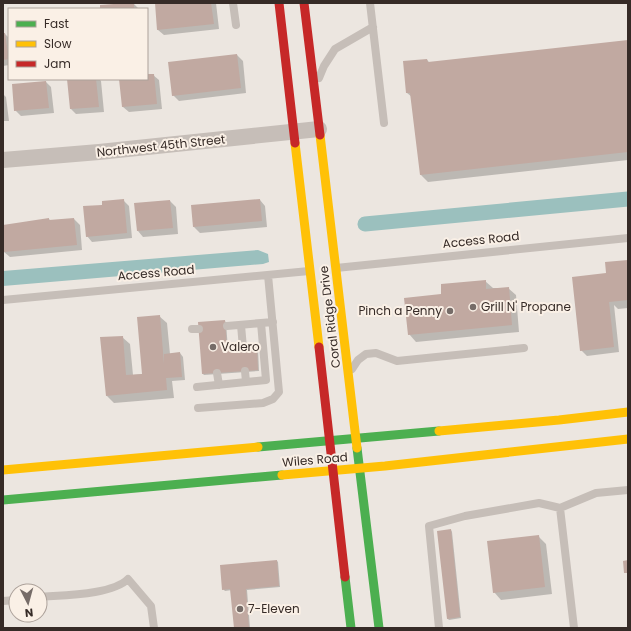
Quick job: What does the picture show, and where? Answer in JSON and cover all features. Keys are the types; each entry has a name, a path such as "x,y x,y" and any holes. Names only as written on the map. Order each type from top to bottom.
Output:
{"main road":[{"name":"Coral Ridge Drive","path":"279,3 311,271 350,628"},
{"name":"Coral Ridge Drive","path":"304,3 379,628"},
{"name":"Wiles Road","path":"3,470 356,439 582,418 628,412"},
{"name":"Wiles Road","path":"3,500 360,468 628,439"}],"street":[{"name":"Northwest 45th Street","path":"3,160 99,152 319,129"}],"lane":[{"path":"233,3 236,25"},
{"path":"370,3 384,123"},
{"path":"314,90 324,66 335,49 373,27"},
{"name":"Access Road","path":"336,268 628,238"},
{"name":"Access Road","path":"3,300 311,271"},
{"path":"198,408 263,402 274,399 279,392 268,275"},
{"path":"227,326 273,322"},
{"path":"197,387 266,380 261,323"},
{"path":"241,325 243,348"},
{"path":"348,375 358,360 366,354 376,352 397,361 524,348"},
{"path":"245,371 246,382"},
{"path":"218,373 219,385"},
{"path":"438,628 429,526 465,516 539,503 560,508 596,493 628,490"},
{"path":"560,508 574,628"},
{"path":"48,596 103,591 116,587 128,579 151,606 154,628"}],"water":[{"path":"258,250 268,254 269,262 263,264 3,286 3,271"}],"building":[{"path":"134,3 134,8 100,8 100,5"},
{"path":"155,3 211,3 214,24 157,30"},
{"path":"3,33 5,33 8,59 3,60"},
{"path":"628,40 628,152 420,175 410,93 406,93 403,61 427,59 428,62"},
{"path":"237,54 241,88 172,96 168,62"},
{"path":"148,74 154,74 157,104 122,107 119,80 148,80"},
{"path":"67,80 96,80 99,107 70,109"},
{"path":"46,81 49,108 14,111 12,84"},
{"path":"124,199 127,233 86,237 83,206 102,205 102,201"},
{"path":"260,199 262,221 193,227 191,205"},
{"path":"170,200 173,228 137,231 134,203"},
{"path":"49,218 49,220 74,218 77,245 4,252 3,225"},
{"path":"628,260 628,300 609,302 614,347 580,351 572,277 606,273 605,262"},
{"path":"486,280 486,289 509,287 512,325 408,335 404,298 441,294 441,284"},
{"path":"160,315 164,364 164,354 180,352 182,377 166,378 167,390 106,396 100,337 123,336 126,375 142,374 137,317"},
{"name":"Valero","path":"225,320 227,349 257,346 258,370 202,374 198,322"},
{"path":"451,529 460,617 447,619 437,531"},
{"path":"539,535 545,587 493,593 487,541"},
{"name":"7-Eleven","path":"277,560 279,586 246,589 249,628 234,628 230,589 222,590 220,565"},
{"path":"628,560 628,573 624,573 623,561"}],"waterway":[{"path":"365,224 628,199"}],"traffic: fast":[{"path":"258,447 439,431"},
{"path":"357,448 379,628"},
{"path":"3,500 282,475"},
{"path":"345,577 351,628"}],"traffic: slow":[{"path":"320,135 357,448"},
{"path":"295,143 319,347"},
{"path":"439,431 628,412"},
{"path":"282,475 385,466 628,439"},
{"path":"3,470 258,447"}],"traffic: jam":[{"path":"279,3 295,143"},
{"path":"304,3 320,135"},
{"path":"319,347 345,577"}],"place":[{"name":"Grill N' Propane","path":"473,307"},
{"name":"Pinch a Penny","path":"450,311"},
{"name":"Valero","path":"213,347"},
{"name":"7-Eleven","path":"240,609"}]}
